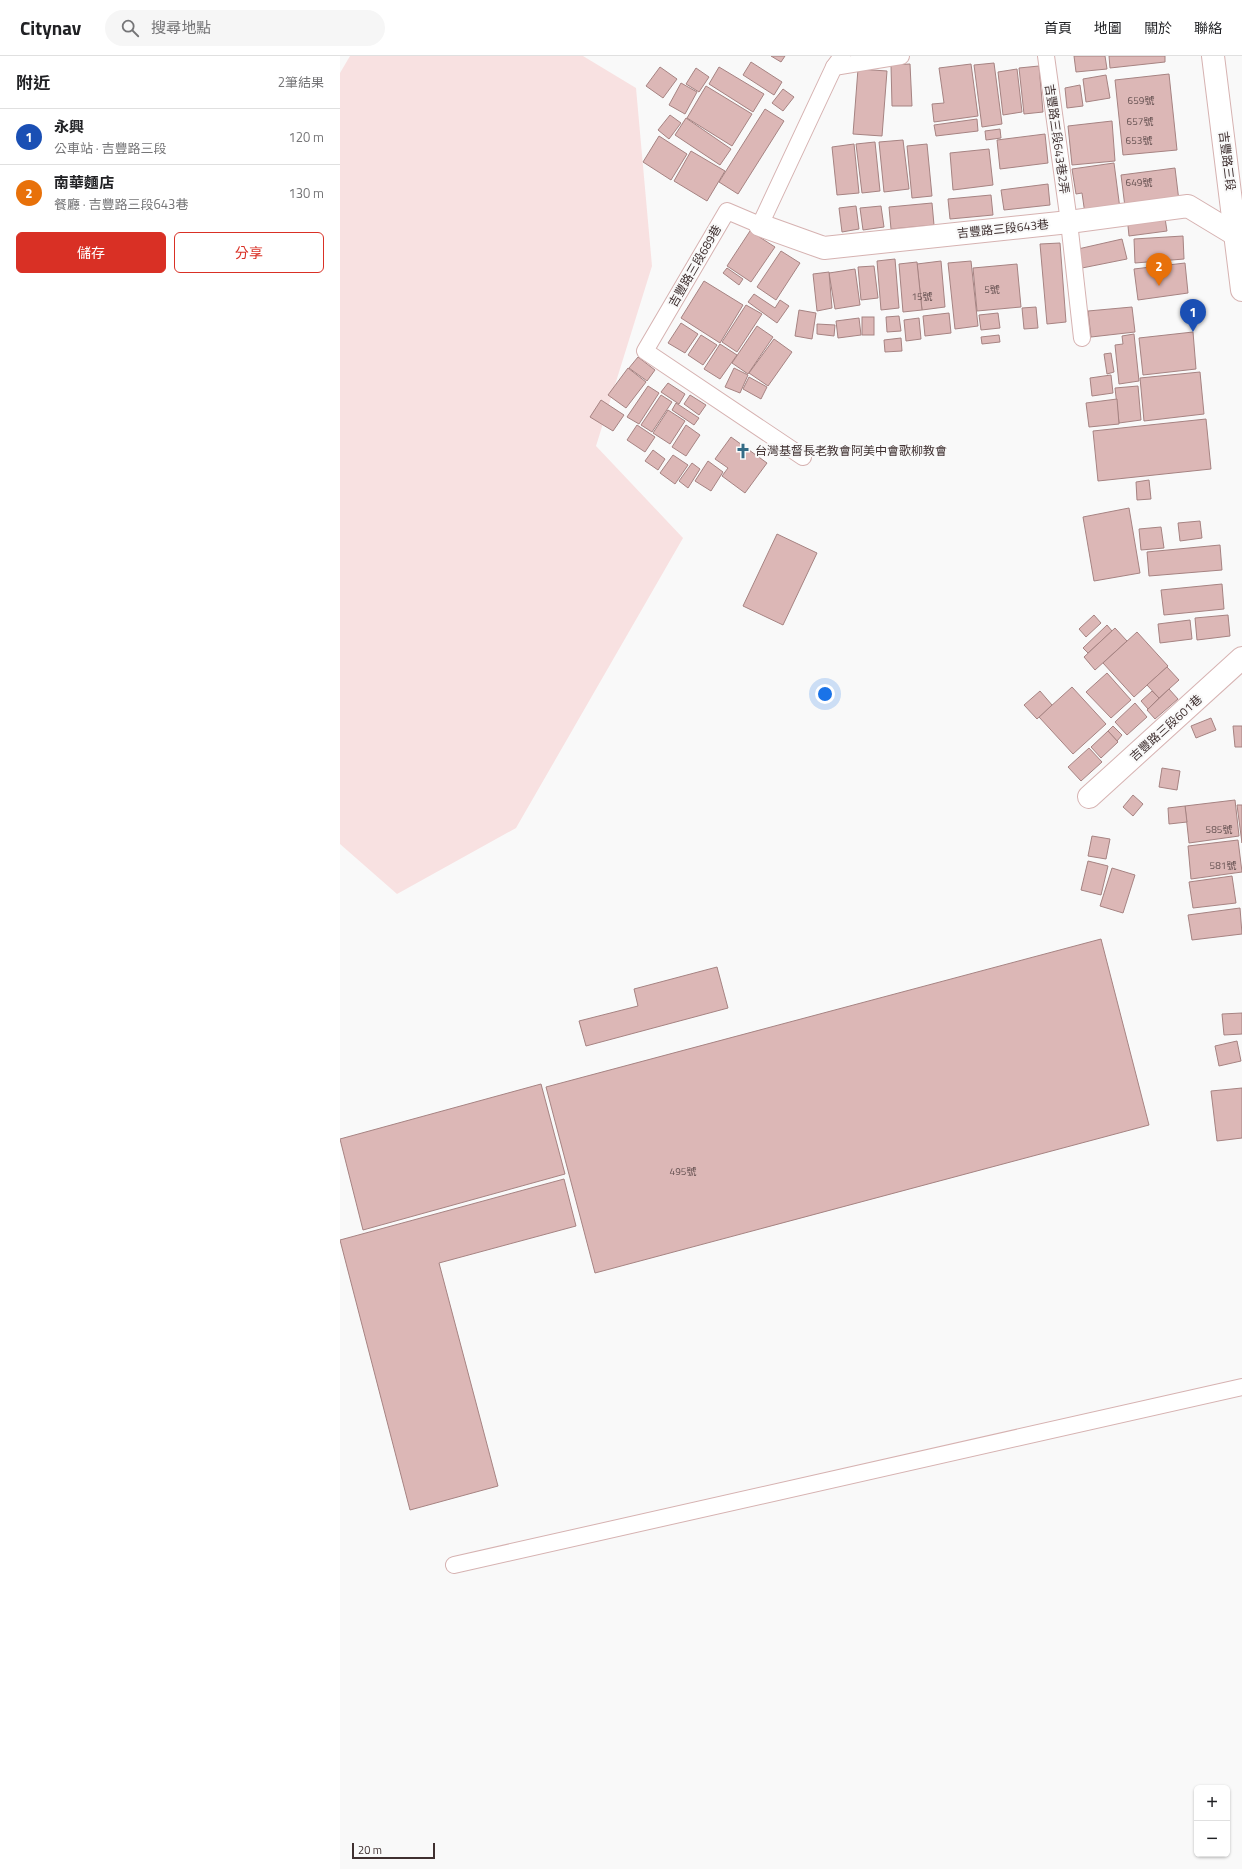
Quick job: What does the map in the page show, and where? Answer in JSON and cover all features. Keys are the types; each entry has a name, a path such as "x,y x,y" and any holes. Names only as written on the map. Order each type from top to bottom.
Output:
{"street":[{"name":"吉豐路三段","path":"1213,56 1239,234 1242,290"},
{"name":"吉豐路三段643巷","path":"760,225 824,248 1069,222 1188,206 1239,234"},
{"name":"吉豐路三段601巷","path":"1089,797 1242,658"}],"lane":[{"path":"760,225 838,62 901,56"},
{"name":"吉豐路三段643巷2弄","path":"1046,56 1069,222 1082,338"},
{"name":"吉豐路三段689巷","path":"760,225 727,211 646,351 803,457"},
{"path":"454,1565 1242,1387"}],"shaded area":[{"path":"350,56 583,56 636,88 652,266 596,446 683,538 516,828 397,894 340,844 340,73"}],"building":[{"path":"771,56 785,56 781,62"},
{"path":"1074,56 1105,56 1107,69 1076,72"},
{"path":"1109,56 1165,56 1165,62 1110,68"},
{"path":"751,62 782,82 774,95 743,75"},
{"path":"994,63 1002,124 982,127 974,65"},
{"path":"910,64 912,106 892,106 891,65"},
{"path":"971,64 978,116 934,122 932,104 944,103 939,68"},
{"path":"1039,66 1043,112 1024,114 1019,68"},
{"path":"660,67 677,79 663,98 646,86"},
{"path":"719,67 764,94 753,112 709,84"},
{"path":"696,68 709,77 699,92 686,84"},
{"path":"858,69 887,71 882,136 853,134"},
{"path":"1017,69 1022,112 1003,115 998,72"},
{"path":"1169,74 1177,150 1123,155 1115,80"},
{"path":"1106,75 1110,98 1086,102 1083,79"},
{"path":"681,83 697,92 685,114 669,105"},
{"path":"1080,85 1083,106 1067,108 1065,88"},
{"path":"706,86 752,114 732,146 687,118"},
{"path":"783,89 794,97 783,111 772,103"},
{"path":"765,109 784,121 738,194 719,182"},
{"path":"670,115 681,123 669,139 658,130"},
{"path":"686,118 731,149 720,165 675,135"},
{"path":"977,119 978,131 936,136 934,125"},
{"path":"1112,121 1115,161 1072,165 1068,126"},
{"path":"1000,129 1001,138 986,140 985,131"},
{"path":"1045,134 1048,163 1000,169 997,140"},
{"path":"659,136 687,154 671,180 643,162"},
{"path":"903,140 909,189 884,192 879,142"},
{"path":"875,142 880,191 862,193 856,144"},
{"path":"854,144 859,193 837,195 832,147"},
{"path":"927,144 932,196 912,198 907,146"},
{"path":"989,149 993,185 953,190 950,153"},
{"path":"691,151 725,171 707,201 674,181"},
{"path":"1114,163 1120,209 1085,214 1082,193 1076,194 1072,169"},
{"path":"1175,168 1179,201 1125,207 1121,175"},
{"path":"1048,184 1050,205 1004,210 1001,190"},
{"path":"991,195 993,215 950,219 948,199"},
{"path":"932,203 934,225 891,229 889,207"},
{"path":"856,206 859,229 842,232 839,208"},
{"path":"881,206 884,227 863,230 860,208"},
{"path":"1164,212 1167,231 1129,236 1127,216"},
{"path":"750,231 775,247 751,282 727,266"},
{"path":"1183,236 1184,259 1135,263 1134,239"},
{"path":"1122,239 1127,259 1082,268 1078,249"},
{"path":"1060,243 1066,322 1047,324 1040,244"},
{"path":"781,251 800,263 776,300 757,287"},
{"path":"895,259 899,308 881,310 877,261"},
{"path":"941,261 945,307 922,310 917,264"},
{"path":"971,261 978,326 955,329 948,263"},
{"path":"917,262 922,310 903,312 899,264"},
{"path":"1185,263 1188,293 1138,300 1134,269"},
{"path":"1017,264 1021,307 977,311 973,268"},
{"path":"874,266 878,298 861,300 858,267"},
{"path":"727,268 743,279 739,285 723,273"},
{"path":"855,269 860,305 835,309 829,273"},
{"path":"829,272 832,308 817,311 813,274"},
{"path":"704,281 743,305 720,343 681,318"},
{"path":"754,294 775,308 780,300 789,306 777,323 748,302"},
{"path":"746,305 762,314 737,352 722,342"},
{"path":"1036,307 1038,328 1024,329 1022,308"},
{"path":"1132,307 1135,332 1091,337 1088,311"},
{"path":"799,310 816,313 812,339 795,336"},
{"path":"949,313 951,333 925,336 923,316"},
{"path":"998,313 1000,328 981,330 979,315"},
{"path":"899,316 901,331 887,332 886,317"},
{"path":"862,317 874,317 874,335 862,335"},
{"path":"859,318 861,335 838,338 836,321"},
{"path":"919,318 921,339 906,341 904,320"},
{"path":"681,323 698,334 685,353 668,343"},
{"path":"817,324 835,325 834,336 817,334"},
{"path":"757,326 773,337 748,374 732,363"},
{"path":"1193,332 1196,369 1143,375 1139,338"},
{"path":"1134,334 1139,381 1119,384 1115,345 1123,344 1122,336"},
{"path":"701,335 717,345 703,365 688,355"},
{"path":"999,335 1000,342 982,344 981,337"},
{"path":"901,338 902,351 885,352 884,340"},
{"path":"774,339 792,352 768,386 749,373"},
{"path":"720,344 737,355 720,379 704,369"},
{"path":"1111,353 1114,372 1107,374 1104,354"},
{"path":"638,357 655,370 647,381 629,368"},
{"path":"628,368 646,382 626,408 608,395"},
{"path":"734,368 748,375 740,393 725,387"},
{"path":"1200,372 1204,414 1144,421 1140,378"},
{"path":"1111,375 1113,393 1092,396 1090,378"},
{"path":"749,377 767,387 761,399 743,389"},
{"path":"668,383 685,394 679,404 661,392"},
{"path":"648,386 659,393 639,424 627,417"},
{"path":"1138,386 1141,420 1119,423 1115,388"},
{"path":"661,395 672,402 652,432 641,425"},
{"path":"690,395 706,405 699,415 684,404"},
{"path":"1117,399 1119,424 1089,427 1086,403"},
{"path":"601,400 624,415 613,431 590,417"},
{"path":"676,403 699,418 694,425 672,410"},
{"path":"668,410 685,421 670,444 653,433"},
{"path":"1206,419 1211,469 1098,481 1093,431"},
{"path":"637,425 655,437 645,452 627,440"},
{"path":"686,425 700,435 686,456 672,447"},
{"path":"731,437 767,463 745,493 722,476 728,468 715,459"},
{"path":"653,450 665,459 658,470 645,461"},
{"path":"673,455 688,465 675,484 660,473"},
{"path":"708,461 723,472 711,491 695,481"},
{"path":"692,463 700,469 688,488 679,481"},
{"path":"1149,480 1151,499 1137,500 1136,482"},
{"path":"1129,508 1140,573 1094,581 1083,517"},
{"path":"1200,521 1202,538 1180,541 1178,523"},
{"path":"1161,527 1164,548 1141,550 1139,529"},
{"path":"777,534 817,553 783,625 743,606"},
{"path":"1220,545 1222,570 1149,576 1147,552"},
{"path":"1222,584 1224,609 1164,615 1161,590"},
{"path":"1094,615 1101,623 1086,637 1079,629"},
{"path":"1228,615 1230,636 1197,640 1195,618"},
{"path":"1190,620 1192,639 1160,643 1158,624"},
{"path":"1107,625 1112,631 1088,653 1083,648"},
{"path":"1115,628 1127,641 1095,670 1084,657"},
{"path":"1137,632 1168,666 1134,697 1103,663"},
{"path":"1167,667 1179,680 1159,698 1147,685"},
{"path":"1107,673 1131,700 1111,718 1086,692"},
{"path":"1072,687 1106,724 1073,754 1039,717"},
{"path":"1169,689 1178,699 1155,719 1147,710"},
{"path":"1040,691 1052,705 1037,719 1024,705"},
{"path":"1152,691 1159,698 1148,709 1141,701"},
{"path":"1135,703 1147,717 1127,735 1115,722"},
{"path":"1211,718 1216,730 1196,738 1191,726"},
{"path":"1113,726 1122,735 1117,741 1108,731"},
{"path":"1233,726 1242,726 1242,747 1235,747"},
{"path":"1108,731 1118,742 1101,758 1091,747"},
{"path":"1089,748 1102,762 1081,781 1068,767"},
{"path":"1162,768 1180,771 1177,790 1159,787"},
{"path":"1133,795 1143,804 1133,816 1123,807"},
{"path":"1235,800 1239,836 1189,843 1185,806"},
{"path":"1237,805 1242,805 1242,843"},
{"path":"1185,806 1187,822 1169,824 1168,808"},
{"path":"1092,836 1110,839 1106,859 1088,856"},
{"path":"1238,840 1242,872 1191,879 1188,846"},
{"path":"1088,861 1108,866 1101,895 1081,890"},
{"path":"1112,868 1135,875 1123,913 1100,906"},
{"path":"1232,876 1236,903 1193,908 1189,882"},
{"path":"1240,908 1242,934 1192,940 1188,915"},
{"path":"1101,939 1149,1125 595,1273 546,1087"},
{"path":"717,967 728,1008 586,1046 579,1021 638,1006 634,989"},
{"path":"1242,1013 1242,1034 1224,1035 1222,1014"},
{"path":"1237,1041 1241,1061 1219,1066 1215,1046"},
{"path":"541,1084 565,1174 363,1230 340,1139"},
{"path":"1242,1088 1242,1138 1217,1141 1211,1091"},
{"path":"564,1179 576,1226 439,1263 498,1486 410,1510 340,1240"}],"place":[{"name":"南華麵店","path":"1159,286"},
{"name":"永興","path":"1193,332"},
{"name":"台灣基督長老教會阿美中會歌柳教會","path":"743,451"}]}
